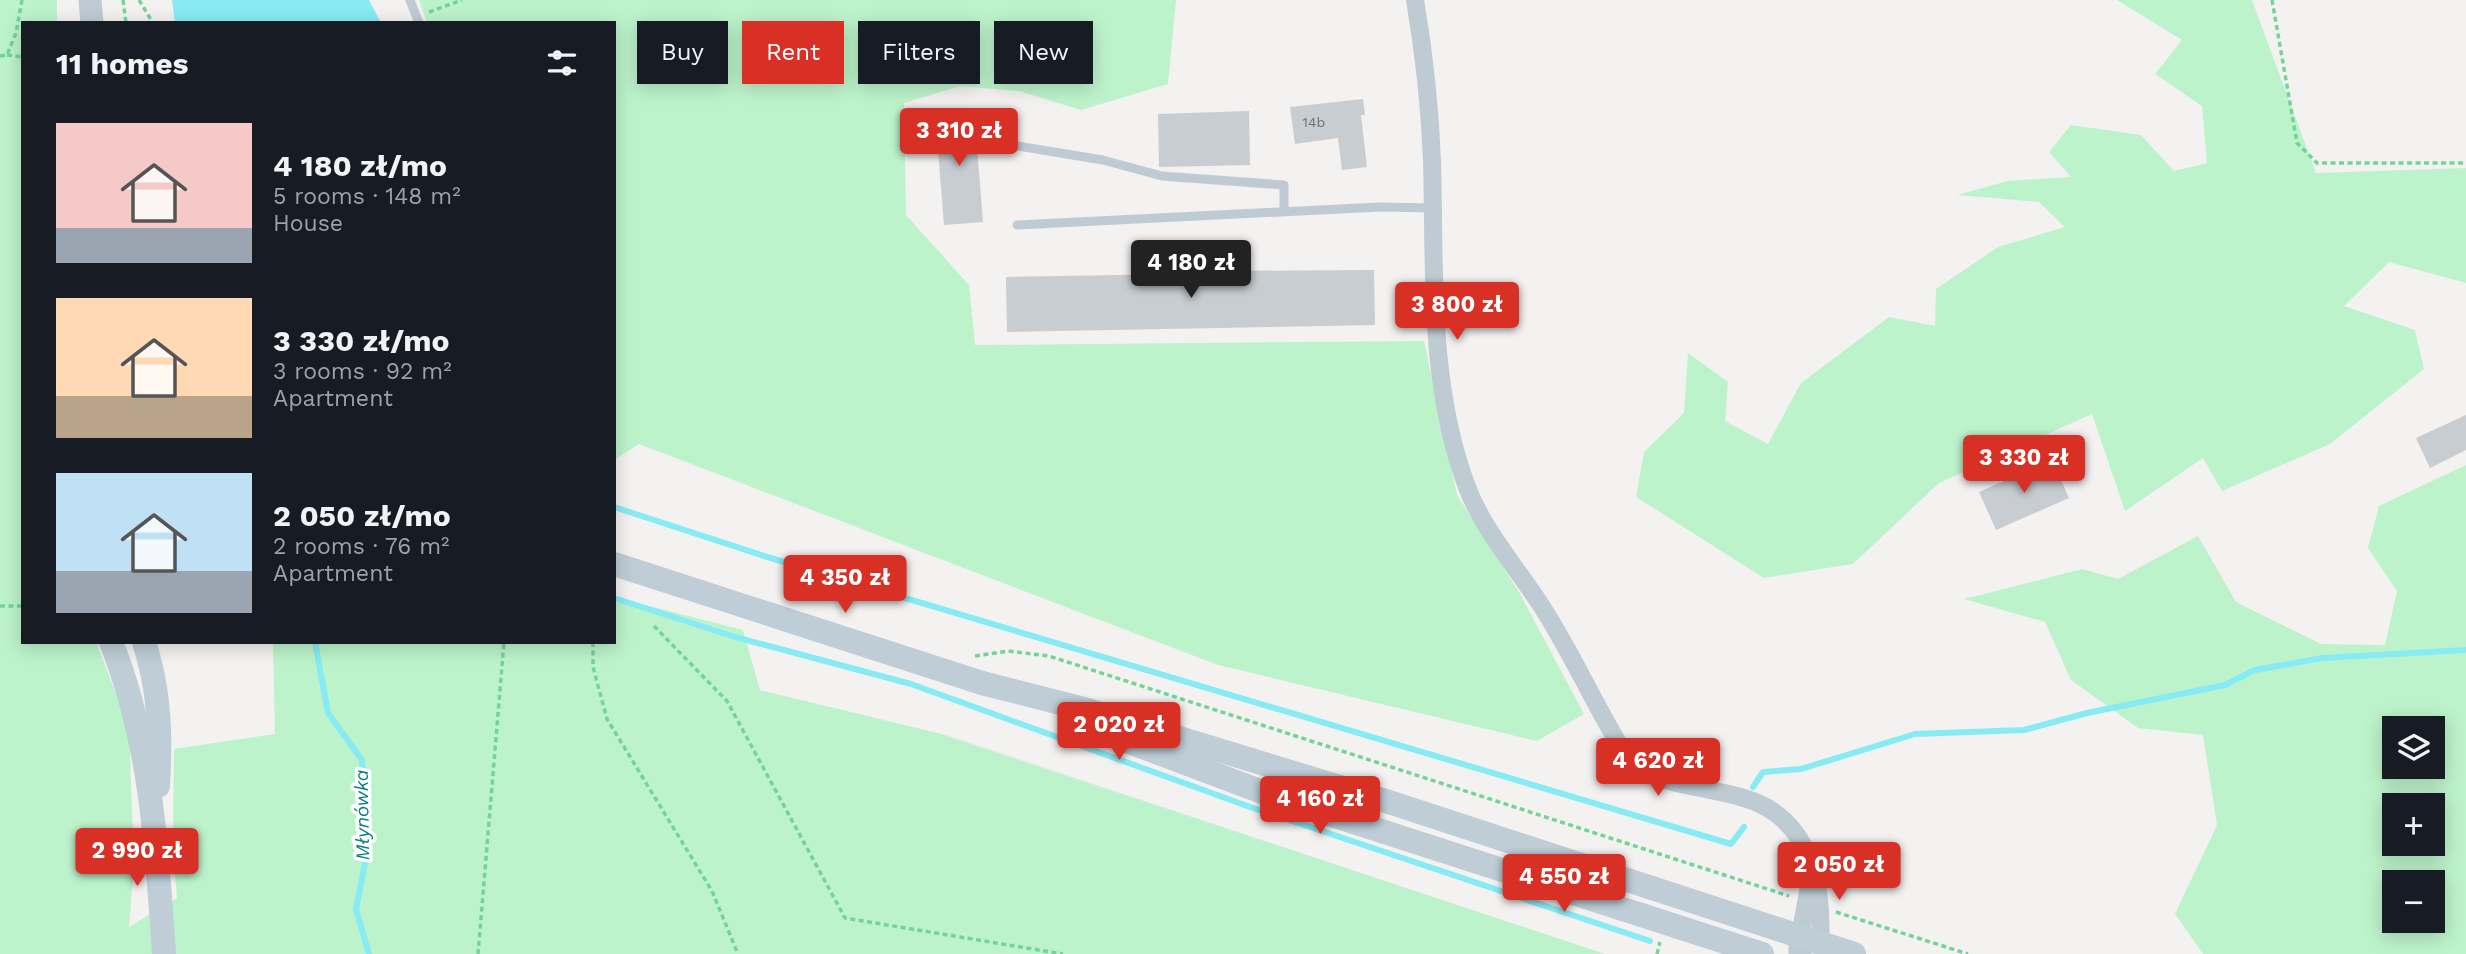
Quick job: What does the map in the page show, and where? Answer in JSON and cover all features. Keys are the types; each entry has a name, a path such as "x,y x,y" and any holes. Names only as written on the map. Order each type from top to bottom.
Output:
{"main road":[{"path":"616,565 982,683 1084,709 1389,802 1810,947 1854,954"},
{"path":"111,644 136,716 155,820 164,954"},
{"path":"145,644 155,679 160,713 155,820"},
{"path":"982,683 1078,723 1273,796 1762,954"}],"street":[{"path":"90,0 92,21"},
{"path":"1415,0 1422,46 1433,208 1434,318 1456,452 1468,489 1485,521 1577,664 1621,749 1632,762 1646,774 1663,780 1759,803 1784,819 1798,834 1819,890 1810,947"}],"lane":[{"path":"410,0 418,19"},
{"path":"1011,145 1103,160 1162,176 1284,185 1284,211"},
{"path":"1017,225 1284,211 1433,208"}],"path":[{"path":"6,55 16,33 22,0"},
{"path":"123,0 126,21"},
{"path":"139,0 152,21"},
{"path":"418,19 462,0"},
{"path":"2272,0 2297,144 2317,163 2466,163"},
{"path":"0,56 21,57"},
{"path":"0,606 21,606"},
{"path":"654,626 727,701 845,918 1063,954"},
{"path":"478,954 504,644"},
{"path":"593,644 593,667 607,719 712,891 738,954"},
{"path":"970,655 1008,651 1049,656 1799,900"},
{"path":"1827,909 1968,954"}],"green space":[{"path":"0,0 57,0 57,21 21,21 21,644 97,644 129,727 134,864 129,927 177,898 173,849 174,749 275,734 273,644 616,644 616,598 743,630 760,690 942,734 1605,954 0,954"},
{"path":"419,0 1176,0 1168,84 1081,110 1019,91 960,86 904,103 906,215 969,285 975,345 1424,341 1457,495 1519,592 1584,714 1537,741 1218,665 639,444 616,459 616,21 426,21"},
{"path":"2117,0 2252,0 2316,173 2466,168 2466,283 2389,262 2344,306 2415,330 2424,369 2330,444 2222,491 2203,458 2125,511 2092,414 1939,483 1853,564 1764,578 1636,497 1644,452 1684,413 1688,353 1728,382 1725,421 1768,444 1801,383 1889,317 1935,326 1936,289 1998,247 2065,227 2039,202 1957,195 2008,181 2071,177 2049,152 2071,125 2141,135 2174,171 2207,163 2202,106 2155,74 2182,40"},
{"path":"2466,465 2466,954 2203,954 2175,914 2217,825 2203,735 2138,728 2071,680 2045,622 1964,599 2082,569 2118,579 2198,536 2236,602 2321,644 2385,645 2397,591 2368,548 2379,506"}],"water":[{"path":"172,0 369,0 380,21 175,21"}],"building":[{"path":"1363,99 1365,115 1361,115 1367,167 1342,170 1338,138 1295,144 1290,107"},
{"path":"974,110 983,222 944,225 935,113"},
{"path":"1249,111 1250,165 1159,167 1158,114"},
{"path":"1209,260 1210,271 1374,270 1375,325 1007,332 1006,277 1180,274 1179,261"},
{"path":"2466,415 2466,450 2430,468 2416,438"},
{"path":"2052,460 2069,498 1996,530 1979,492"}],"waterway":[{"path":"616,508 764,556 1731,844 1744,827"},
{"path":"616,599 735,637 911,684 1250,807 1650,941"},
{"name":"Młynówka","path":"315,644 328,713 362,760 367,853 356,909 369,954"},
{"path":"1753,787 1763,772 1801,769 1915,734 2024,730 2087,713 2225,685 2255,670 2322,658 2466,650"}]}
